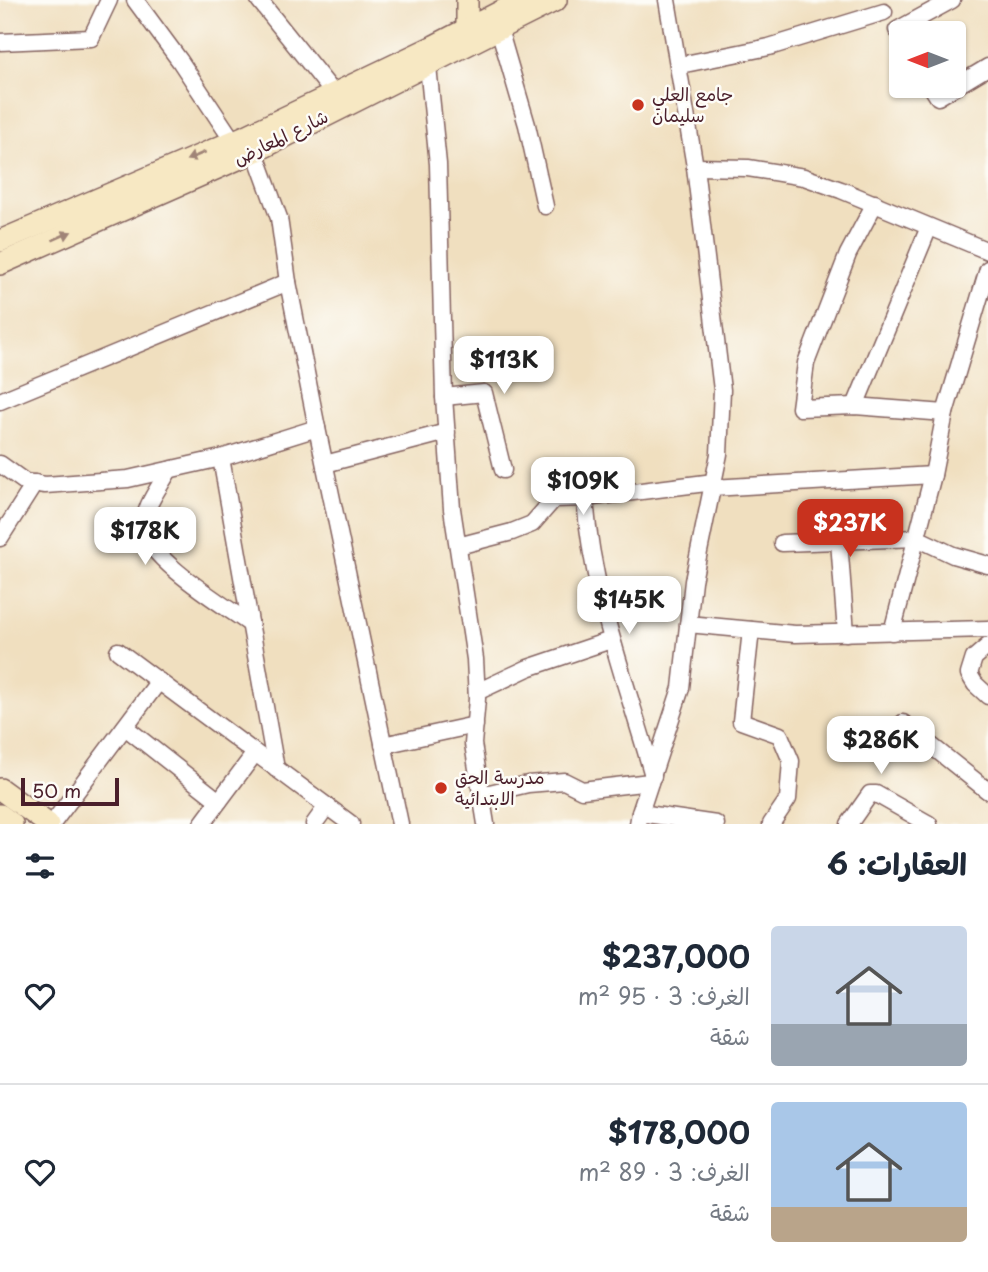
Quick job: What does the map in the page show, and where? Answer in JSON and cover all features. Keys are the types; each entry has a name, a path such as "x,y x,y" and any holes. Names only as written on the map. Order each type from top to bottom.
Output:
{"street":[{"path":"0,42 91,38 110,0"},
{"path":"135,0 180,61 246,142 279,218 288,282 317,428 400,824"},
{"path":"259,0 335,94"},
{"path":"467,0 467,29"},
{"name":"شارع المعارض","path":"0,264 523,0"},
{"name":"شارع المعارض","path":"0,241 428,66 556,0"},
{"path":"667,0 695,167 722,390 719,454 693,581 681,688 639,818 716,824"},
{"path":"919,21 952,0"},
{"path":"680,65 769,47 881,6 891,21"},
{"path":"499,29 527,125 545,206"},
{"path":"428,66 438,164 444,397 452,509 475,659 477,692 473,744 486,824"},
{"path":"966,80 988,67"},
{"path":"695,167 748,168 804,177 988,251"},
{"path":"875,204 848,254 806,363 800,408 855,406 945,413"},
{"path":"855,406 929,228"},
{"path":"892,632 933,475 945,413 988,269"},
{"path":"0,401 288,282"},
{"path":"444,397 484,393 503,470"},
{"path":"0,464 25,482 35,484 128,480 221,458 317,428"},
{"path":"325,464 447,432"},
{"path":"221,458 276,769"},
{"path":"169,470 145,513 144,529 150,545 167,564 250,624"},
{"path":"458,546 512,532 531,524 554,499 713,485 933,475"},
{"path":"0,538 35,484"},
{"path":"585,498 588,542 611,640 652,779"},
{"path":"782,543 917,538 953,555 988,564"},
{"path":"839,541 846,633"},
{"path":"688,624 795,634 988,628"},
{"path":"751,630 741,721 780,736 792,761 788,799 771,824"},
{"path":"477,692 528,668 611,640"},
{"path":"988,646 974,658 969,674 988,696"},
{"path":"118,651 351,824"},
{"path":"0,789 50,824 159,681"},
{"path":"903,723 988,791"},
{"path":"383,745 475,725"},
{"path":"125,727 219,801"},
{"path":"202,824 255,753"},
{"path":"481,795 528,784 564,781 582,790 652,779"},
{"path":"849,824 870,794 876,794 929,824"},
{"path":"314,824 327,806"},
{"path":"0,815 12,824"}],"place":[{"name":"جامع العلي سليمان","path":"638,105"},
{"name":"مدرسة الحق الابتدائية","path":"441,788"}]}
